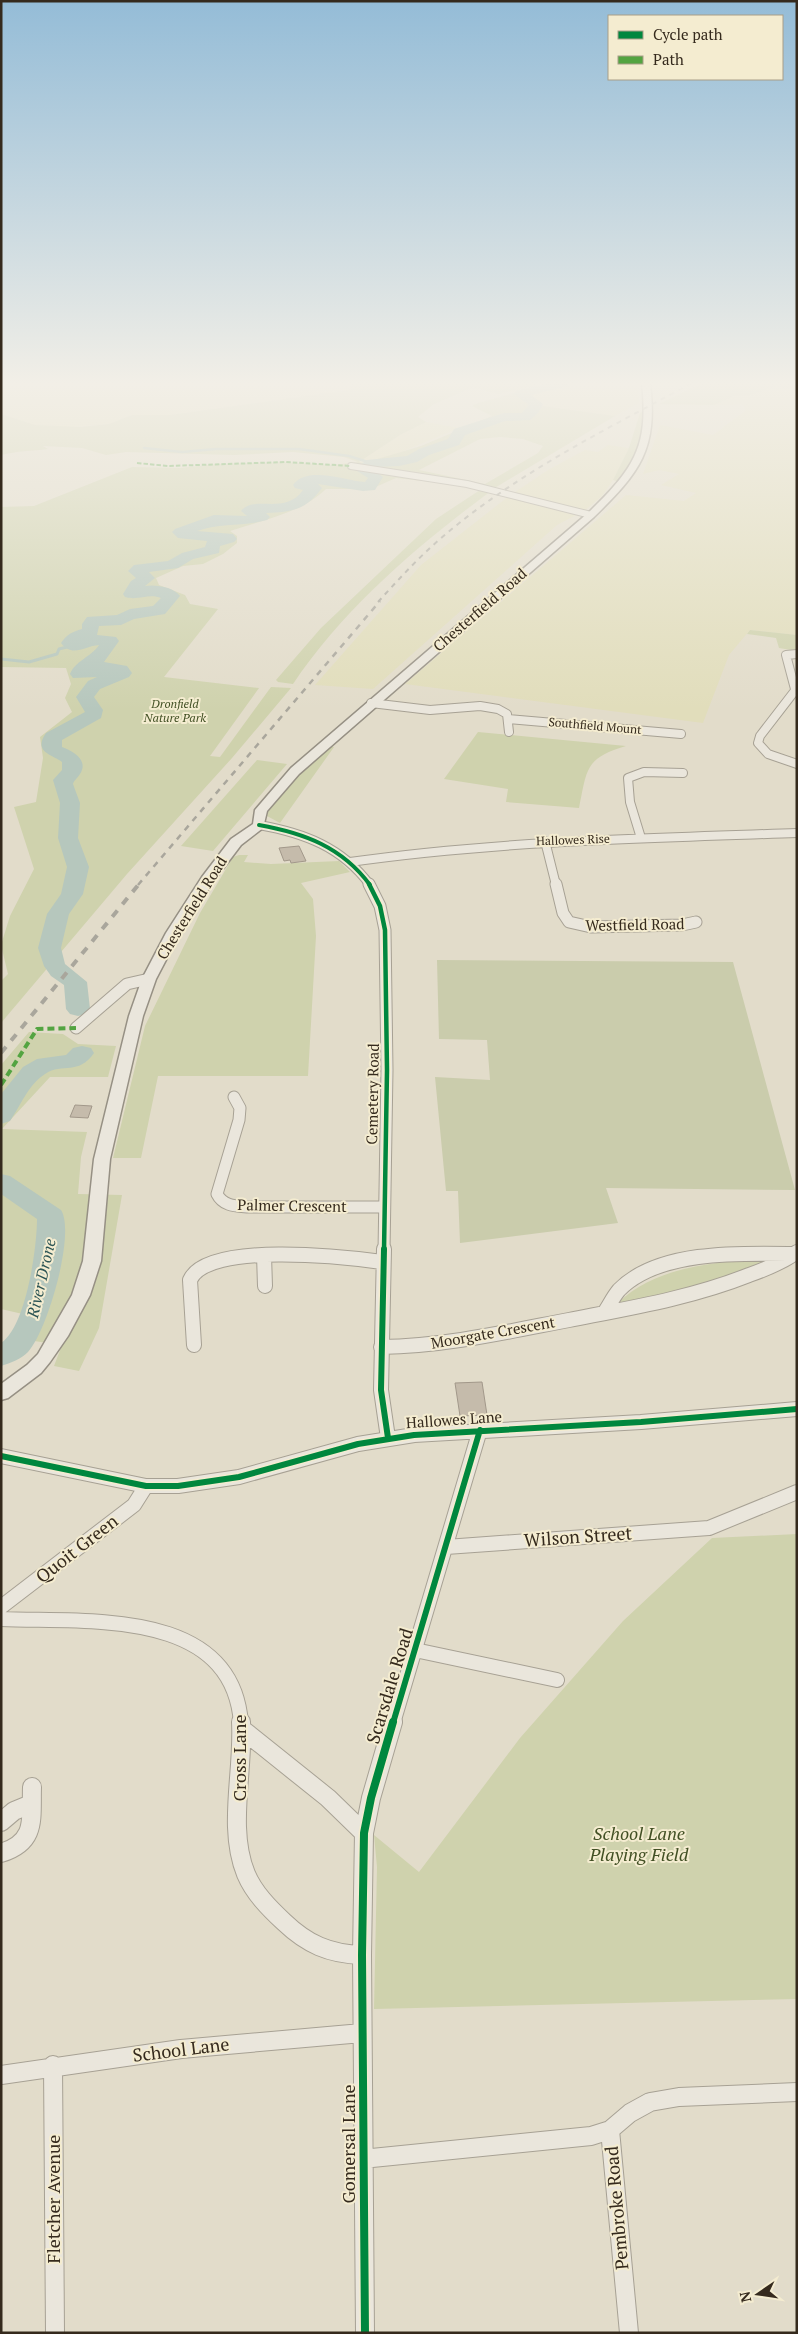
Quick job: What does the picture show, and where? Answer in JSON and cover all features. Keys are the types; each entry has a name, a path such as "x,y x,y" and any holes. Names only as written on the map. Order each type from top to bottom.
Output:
{"main road":[{"name":"Chesterfield Road","path":"2,1394 34,1369 44,1358 59,1336 81,1295 92,1261 102,1159 136,1016 149,979 173,933 207,880 236,842 258,825 261,810 281,786 371,703 591,515 613,492"}],"street":[{"path":"499,492 591,515"},
{"path":"797,654 786,656 796,689 760,736 758,743 768,754 797,764"},
{"path":"371,703 435,710 485,706 502,710 507,714 509,732"},
{"name":"Southfield Mount","path":"508,719 681,734"},
{"path":"641,838 630,802 628,778 644,772 683,773"},
{"name":"Cemetery Road","path":"258,825 308,836 327,846 359,869 376,892 382,909 385,930 386,1070 381,1390 388,1438"},
{"name":"Hallowes Rise","path":"350,862 442,848 545,841 797,833"},
{"name":"Westfield Road","path":"545,841 563,913 569,922 581,927 591,928 682,925 696,922"},
{"path":"76,1028 127,984 149,979"},
{"name":"Palmer Crescent","path":"234,1097 240,1108 239,1120 218,1187 219,1198 225,1203 247,1207 383,1207"},
{"name":"Moorgate Crescent","path":"604,1313 620,1289 645,1273 663,1265 729,1255 796,1253"},
{"name":"Moorgate Crescent","path":"381,1347 415,1347 459,1342 665,1301 746,1277 796,1253"},
{"path":"194,1345 190,1280 193,1274 210,1265 264,1255 317,1254 382,1262"},
{"path":"264,1255 265,1286"},
{"name":"Hallowes Lane","path":"1,1456 146,1486 170,1488 232,1480 388,1438 480,1430 642,1423 797,1409"},
{"name":"Scarsdale Road","path":"362,1955 364,1833 371,1798 480,1430"},
{"name":"Quoit Green","path":"1,1607 134,1505 146,1486"},
{"name":"Wilson Street","path":"446,1546 709,1528 797,1492"},
{"name":"Cross Lane","path":"1,1620 129,1624 150,1627 184,1639 204,1652 220,1666 232,1683 238,1699 243,1730 239,1838 244,1866 251,1884 260,1899 312,1945 328,1953 362,1955"},
{"path":"415,1650 557,1680"},
{"path":"243,1730 328,1798 364,1833"},
{"path":"1,1853 13,1851 24,1844 31,1831 32,1787"},
{"path":"1,1822 14,1811 31,1804"},
{"name":"Gomersal Lane","path":"362,1955 362,2159 365,2333"},
{"name":"School Lane","path":"1,2075 53,2066 284,2038 362,2032"},
{"name":"Fletcher Avenue","path":"53,2066 55,2333"},
{"name":"Pembroke Road","path":"629,2333 610,2130 630,2113 650,2102 679,2097 797,2092"},
{"path":"362,2159 591,2136 610,2130"}],"shaded area":[{"path":"515,492 605,492 584,511 512,494"},
{"path":"691,492 797,492 797,635 750,630 729,655 703,723 405,684 626,495 684,501 696,493"},
{"path":"509,496 578,514 557,525 373,689 315,685 421,565"}],"green space":[{"name":"Dronfield Nature Park","path":"69,492 322,492 293,510 230,531 237,536 237,543 223,554 203,564 183,566 156,578 159,585 185,595 190,604 218,609 164,677 259,688 210,756 220,757 271,687 291,688 232,758 127,874 1,1023 1,981 8,974 1,945 10,916 34,869 14,807 36,802 43,758 40,737 72,712 65,698 71,684 66,668 1,667 1,507 34,506"},
{"path":"477,492 490,492 436,533 384,579 335,629 293,684 278,682 276,680 321,628 436,519"},
{"path":"750,630 797,635 797,651 779,648 776,638 747,634"},
{"path":"478,732 626,746 602,755 590,767 579,808 506,802 508,789 444,779"},
{"path":"330,746 334,747 280,823 267,816 270,807 285,788"},
{"path":"257,760 287,764 213,851 181,846"},
{"path":"248,855 244,862 271,864 339,861 350,872 301,883 313,899 316,936 308,1076 158,1076 141,1158 113,1158 145,1026 200,913 233,857"},
{"path":"437,960 733,962 795,1190 606,1188 618,1223 460,1243 458,1191 446,1191 435,1077 490,1080 487,1040 439,1039"},
{"path":"29,1032 63,1034 78,1044 116,1046 108,1077 50,1077 2,1129 87,1132 81,1157 78,1194 122,1195 99,1328 79,1371 54,1366 62,1345 13,1338 27,1315 1,1309 1,1065"},
{"path":"774,1258 736,1273 679,1290 621,1305 618,1303 634,1290 652,1280 691,1267"},
{"name":"School Lane Playing Field","path":"797,1534 797,1999 374,2009 377,1867 374,1835 419,1872 520,1738 623,1621 712,1538"}],"building":[{"path":"299,846 306,861 291,863 290,860 284,861 279,848"},
{"path":"75,1105 92,1106 88,1118 70,1117"},
{"path":"482,1382 487,1415 460,1416 455,1383"}],"waterway":[{"name":"River Drone","path":"78,1009 75,982 64,976 55,966 49,948 58,914 72,894 78,867 68,838 70,803 67,790 63,785 63,780 72,772 72,761 68,756 52,750 53,737 83,722 94,714 94,710 86,702 85,697 94,685 123,673 121,670 102,667 93,673 79,674 80,671 101,656 110,641 94,640 76,646 70,643 75,637 91,632 90,624 93,621 121,620 130,614 159,610 172,596 151,590 131,594 137,584 147,578 136,571 140,568 172,565 188,556 213,550 212,544 229,539 228,537 183,535 180,532 214,520 244,521 262,517 249,511 253,509 287,508 305,500 310,492"},
{"path":"1,659 29,662 57,654 59,649 71,646"},
{"name":"River Drone","path":"1,1116 19,1086 32,1072 46,1064 70,1062 82,1053"},
{"name":"River Drone","path":"1,1182 51,1216 47,1264 33,1316 20,1343 14,1349 1,1356"}],"railway":[{"path":"378,602 440,539 502,492"},
{"path":"138,885 380,601"},
{"path":"1,1053 139,884"}],"marked path":[{"path":"1,1085 37,1029 76,1028"}],"cycle path":[{"path":"259,825 282,829 304,836 324,844 342,855 358,869 371,886 380,906 385,930 387,1070 381,1390 388,1438"},
{"path":"1,1456 146,1486 178,1486 209,1483 239,1477 358,1444 389,1438 439,1432 641,1422 797,1409"},
{"path":"365,2333 362,1955 364,1833 371,1798 480,1430"}]}
